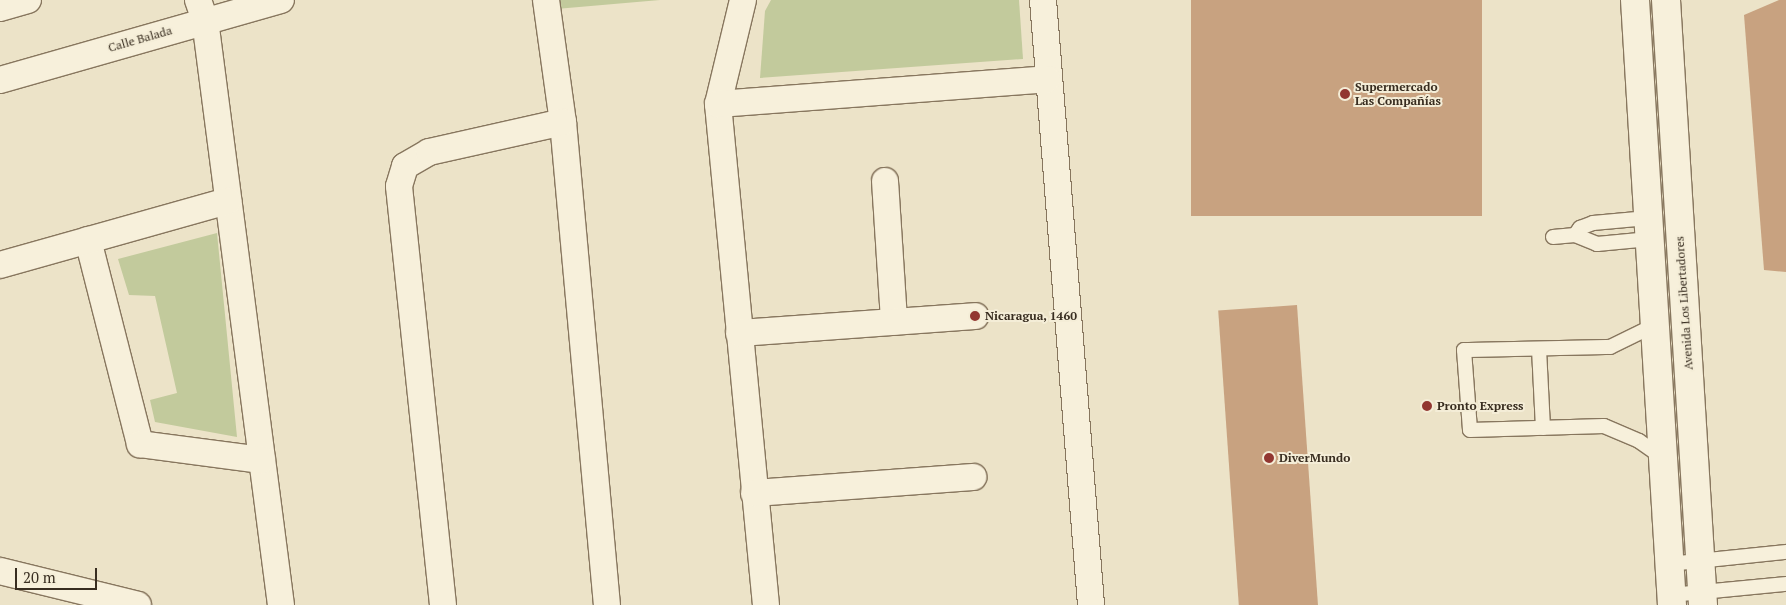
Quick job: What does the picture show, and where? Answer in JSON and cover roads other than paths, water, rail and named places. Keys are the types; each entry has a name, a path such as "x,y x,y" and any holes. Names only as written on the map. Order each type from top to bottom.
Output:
{"main road":[{"path":"1635,0 1671,600"},
{"name":"Avenida Los Libertadores","path":"1666,0 1702,599"}],"street":[{"path":"0,8 28,0"},
{"name":"Calle Balada","path":"0,80 201,10 281,0"},
{"path":"546,0 562,122 607,605"},
{"path":"743,0 718,104 766,605"},
{"path":"1042,0 1091,605"},
{"path":"201,10 281,605"},
{"path":"718,104 1047,79"},
{"path":"443,605 399,186 405,166 429,152 562,122"},
{"path":"885,182 894,322"},
{"path":"0,265 228,201"},
{"path":"88,240 140,444 262,460"},
{"path":"739,332 975,316"},
{"path":"754,493 973,477"},
{"path":"0,571 138,605"}],"lane":[{"path":"1574,235 1580,228 1593,223 1649,228"},
{"path":"1553,237 1574,235 1597,244 1649,228"},
{"path":"1655,325 1610,347 1464,350 1470,430 1604,426 1640,441 1663,457"},
{"path":"1539,349 1543,428"},
{"path":"1670,564 1786,552"},
{"path":"1671,600 1702,599 1786,584"}],"place":[{"name":"Supermercado Las Compañías","path":"1345,94"},
{"name":"Nicaragua, 1460","path":"975,316"},
{"name":"Pronto Express","path":"1427,406"},
{"name":"DiverMundo","path":"1269,458"}]}
